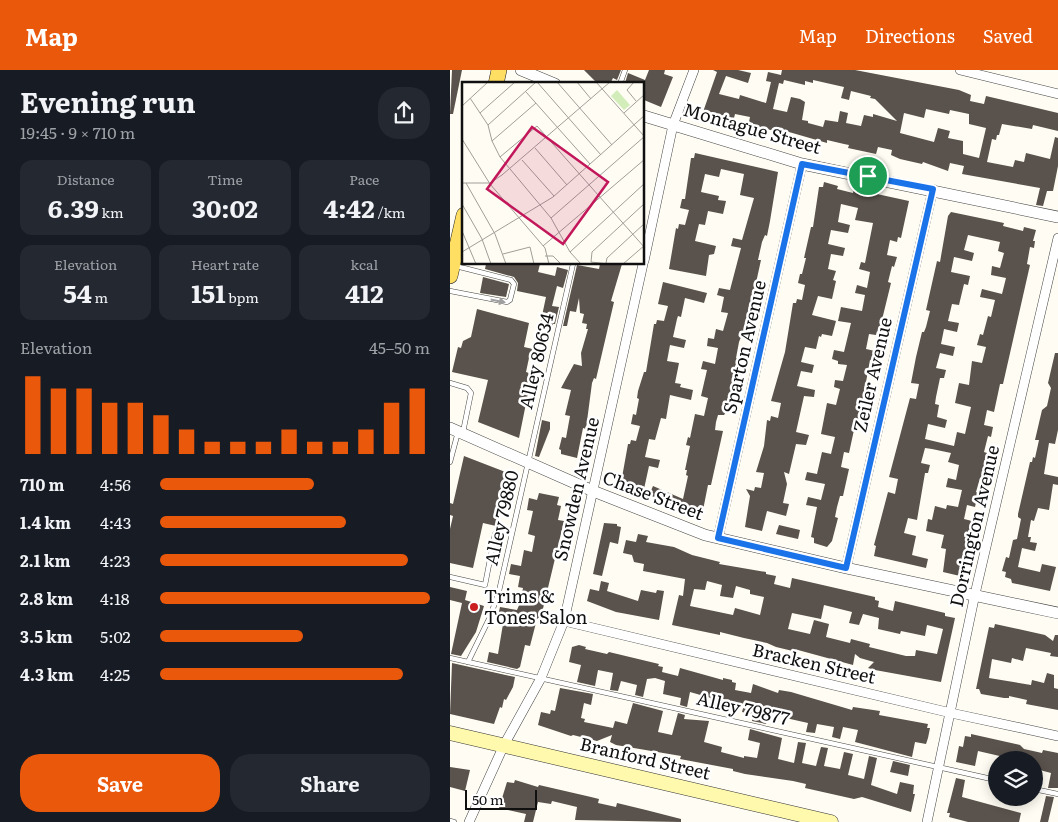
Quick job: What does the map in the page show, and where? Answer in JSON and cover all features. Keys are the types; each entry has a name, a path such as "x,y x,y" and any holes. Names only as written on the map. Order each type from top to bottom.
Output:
{"main road":[{"path":"451,269 462,223"},
{"name":"Branford Street","path":"450,733 831,822"}],"street":[{"path":"521,70 550,82"},
{"name":"Snowden Avenue","path":"645,253 673,125 694,70"},
{"path":"960,70 1058,94"},
{"name":"Montague Street","path":"645,116 802,164 933,189 1058,217"},
{"name":"Sparton Avenue","path":"718,538 802,164"},
{"name":"Zeiler Avenue","path":"846,568 933,189"},
{"name":"Dorrington Avenue","path":"927,822 975,594 1058,238"},
{"name":"Snowden Avenue","path":"468,822 504,745 541,678 564,621 642,265"},
{"name":"Chase Street","path":"457,431 593,491 718,538 846,568 1058,613"},
{"name":"Bracken Street","path":"564,621 951,713 1058,736"}],"lane":[{"path":"621,82 625,70"},
{"name":"Alley 80634","path":"528,463 573,265"},
{"path":"450,291 507,302 510,300 514,284 511,280 451,269"},
{"path":"450,383 466,388 471,392 457,431 450,462"},
{"name":"Alley 79880","path":"468,662 490,617 498,591 528,463"},
{"path":"450,576 485,585 496,534"},
{"name":"Alley 79877","path":"450,658 988,778"},
{"path":"1043,791 1058,794"}],"building":[{"path":"452,70 462,70 453,114 450,114"},
{"path":"584,70 621,70 617,80 613,78 611,82 595,81"},
{"path":"649,70 665,70 664,74 673,77 661,107 645,100 645,82 625,82 628,73 645,80"},
{"path":"713,70 738,70 751,73 748,83 726,76 719,94 739,99 740,95 766,103 771,82 766,81 768,72 781,75 782,70 855,70 959,90 971,95 970,101 984,104 986,96 1058,113 1058,131 1033,125 1032,129 1002,124 996,140 992,139 987,162 1013,167 1015,160 1024,162 1026,153 1050,159 1055,137 1058,138 1058,166 1053,191 1047,191 1043,206 1036,205 1040,188 962,174 964,166 950,163 948,171 923,162 922,164 900,159 891,155 892,150 878,147 876,154 848,148 849,145 827,140 827,143 789,132 778,130 778,132 759,127 752,131 753,123 749,122 750,117 735,114 733,122 715,118 703,112 717,72","holes":["784,80 805,85 805,81 813,83 813,80 844,87 841,98 849,100 851,91 871,96 870,98 875,99 897,121 873,114 873,117 864,115 861,126 846,123 848,113 840,111 838,122 825,120 823,127 808,123 808,121 802,120 805,102 800,99 791,97 787,112 773,109 779,83 783,84","926,109 949,114 950,110 969,114 969,124 986,128 979,158 963,154 963,141 948,138 950,131 938,128 934,142 900,133 904,113 924,118"]},
{"path":"695,153 778,172 767,236 765,235 762,242 758,260 761,260 745,333 743,332 739,342 736,358 738,359 727,411 724,415 718,415 716,422 715,430 723,431 711,485 708,485 703,510 699,514 687,510 688,506 671,504 649,495 653,486 683,499 688,476 686,475 687,470 685,470 690,446 686,445 688,437 690,438 695,414 704,416 708,398 701,396 707,370 701,369 703,361 715,364 718,348 707,346 708,338 714,339 716,329 723,331 728,313 721,312 724,297 717,295 719,288 730,290 741,248 731,246 733,238 742,240 754,198 740,195 744,174 721,169 719,177 705,174 701,192 719,196 718,200 726,201 723,214 708,211 705,225 699,224 695,241 716,246 714,254 709,255 706,276 669,269 676,228 678,229 679,224 685,225 689,210 680,208 682,199 685,199 691,158 694,158"},
{"path":"824,182 838,186 837,189 853,193 854,189 909,201 901,238 898,237 897,242 890,240 887,255 897,257 894,267 892,266 888,282 891,283 879,332 877,331 876,335 869,334 866,349 875,351 873,361 870,360 858,426 854,430 849,453 844,452 841,467 849,469 843,496 840,496 837,507 835,517 838,518 832,541 827,547 814,543 814,538 811,537 817,507 806,505 808,497 821,500 825,484 805,480 807,472 817,474 822,452 831,454 835,437 821,434 827,403 836,405 840,389 834,387 835,380 843,381 847,365 838,364 838,361 832,359 834,350 844,352 851,323 838,321 841,307 862,311 865,295 855,293 857,285 867,288 870,272 859,269 861,262 865,263 873,223 855,220 858,208 841,204 838,222 850,225 848,233 831,230 828,244 845,248 843,256 831,254 828,269 836,271 833,280 836,281 832,299 818,296 812,315 836,321 832,336 822,334 821,337 819,336 816,349 805,347 801,362 814,365 812,373 801,371 797,386 815,390 814,397 804,396 796,432 809,435 806,445 796,444 789,474 784,472 787,484 783,503 789,504 786,516 767,511 762,531 745,527 750,496 746,489 754,491 755,487 761,488 764,473 756,472 764,446 767,420 770,421 771,416 778,418 781,403 771,401 785,352 793,303 796,303 797,299 802,300 805,285 798,283 806,258 804,258 811,227 813,227 819,187 823,187"},
{"path":"951,212 1004,223 1003,226 1023,231 1024,227 1036,230 1033,241 1035,241 1034,248 1030,247 1027,264 1030,265 1003,384 1000,384 994,412 987,410 984,425 993,427 991,437 988,436 984,452 987,453 982,478 980,478 976,492 978,493 975,507 967,505 964,519 972,521 960,576 943,572 946,549 941,548 944,535 926,531 928,519 932,520 935,506 946,509 947,505 958,507 962,490 946,487 948,478 956,480 959,465 948,462 951,453 925,448 921,463 930,465 928,473 925,473 917,520 908,518 904,533 916,536 912,555 928,559 926,568 874,556 876,546 874,545 888,492 895,494 898,479 889,477 910,398 916,399 919,384 911,383 922,332 924,332 926,327 930,311 926,310 937,261 940,262 948,216","holes":["968,235 1000,242 998,251 1004,253 1000,268 992,266 991,275 1006,278 1002,294 982,289 980,297 995,300 991,317 988,316 983,335 980,334 977,345 986,347 982,363 972,361 969,385 959,383 955,403 971,407 965,434 957,432 954,446 925,439 928,424 945,428 947,420 937,417 939,405 935,404 940,378 944,378 946,370 936,368 940,353 953,356 955,347 941,344 944,329 957,332 959,323 948,321 952,304 959,305 964,284 968,285 970,276 951,272 954,257 972,261 974,253 964,250"]},
{"path":"486,265 540,265 538,272 555,276 557,267 568,270 563,288 557,286 552,306 559,307 555,324 552,327 540,325 546,297 517,291 518,283 514,277 485,269"},
{"path":"577,265 599,269 600,265 622,265 611,301 614,302 596,379 594,378 592,383 586,429 583,428 577,458 561,454 559,449 562,437 566,438 570,416 565,415 571,390 561,388 574,364 582,366 581,353 588,329 586,329 587,324 582,323 584,314 580,313 579,298 576,312 570,311 567,326 563,326"},
{"path":"483,277 509,284 506,297 480,293"},
{"path":"663,282 707,293 704,303 685,298 681,317 678,316 677,319 673,337 686,340 684,348 670,345 667,361 679,363 675,383 681,384 680,387 693,390 691,400 670,395 666,419 661,418 655,440 649,439 645,457 660,460 658,468 649,466 644,489 621,483 628,444 630,444 631,440 636,441 640,426 631,424 633,414 636,415 639,399 637,398 638,391 644,372 646,372 654,324 656,324 657,320 664,321 668,306 658,304"},
{"path":"477,309 529,323 524,347 546,352 544,361 529,358 526,372 532,374 519,438 478,422 488,380 452,372 458,347 461,348 463,341 471,337"},
{"path":"1055,353 1058,353 1058,430 1055,444 1049,443 1044,474 1058,477 1058,485 1053,484 1049,510 1038,508 1034,521 1031,520 1028,537 1031,537 1030,542 1037,543 1035,551 1022,548 1018,567 1040,572 1042,564 1056,567 1050,591 1012,583 1011,579 1005,577 1006,572 1002,571 1006,557 1009,558 1013,540 1017,539 1021,519 1018,517 1018,514 1030,462 1032,462 1033,457 1035,458 1039,440 1035,440 1042,410 1047,406 1051,388 1048,383"},
{"path":"542,420 550,422 550,429 539,457 535,456"},
{"path":"464,456 508,473 496,526 483,523 473,568 450,563 450,529 453,516 450,515 450,503 453,504"},
{"path":"539,493 559,497 557,505 561,506 558,520 564,521 541,617 537,619 530,646 525,645 520,667 517,669 487,662 489,652 498,654 504,618 498,616 500,607 517,610 520,603 523,588 518,587 520,576 509,574 511,564 521,566 524,550 532,552 535,536 528,534 533,511 527,510 529,498 537,500"},
{"path":"604,523 617,524 617,526 621,527 618,544 610,542 602,576 593,574"},
{"path":"779,525 800,530 798,539 776,534"},
{"path":"638,534 648,536 646,542 674,547 692,555 720,562 719,564 766,572 766,574 776,576 774,584 790,588 792,578 875,597 875,600 879,601 878,607 893,611 895,601 945,613 945,616 955,618 941,682 868,668 874,662 860,658 855,654 853,665 720,632 720,635 672,625 679,595 683,596 685,579 643,571 644,564 634,562 632,555 623,553 626,540 636,542","holes":["707,581 722,585 720,596 733,598 736,586 750,590 750,594 764,597 760,615 735,608 733,615 690,606 694,589 705,590","824,605 852,612 849,623 859,625 863,614 879,618 878,629 900,634 901,631 925,636 927,625 943,629 937,654 916,650 915,656 906,656 869,647 870,644 851,639 850,643 826,637 829,624 814,620 810,634 788,629 792,613 821,619"]},
{"path":"601,581 609,583 607,591 638,601 641,590 656,593 657,590 664,591 659,620 616,612 587,601 590,589 599,591"},
{"path":"450,587 467,591 465,600 484,606 476,632 461,656 451,654 462,603 450,600"},
{"path":"995,624 1045,635 1053,641 1055,635 1058,635 1058,657 1050,656 1051,653 1026,648 1023,661 1012,658 1011,663 992,659 989,678 1031,685 1032,680 1044,683 1047,673 1054,675 1054,688 1058,689 1058,710 1026,704 1027,700 1009,696 1009,698 1004,698 981,694 979,689 976,689 989,627 994,628"},
{"path":"579,645 586,647 585,649 607,654 609,652 659,664 658,666 663,667 662,672 678,676 680,668 723,680 723,678 732,680 732,682 736,683 735,690 751,693 753,684 778,693 779,690 791,692 852,710 853,707 880,711 879,715 928,724 927,728 930,728 928,738 926,744 915,742 912,757 855,742 858,730 843,727 840,739 832,737 834,727 817,724 815,733 806,732 808,723 768,714 766,724 752,721 753,715 742,712 744,705 720,698 717,711 709,709 711,698 690,692 687,707 680,705 681,698 663,694 665,681 655,678 647,679 643,697 635,695 637,685 621,681 618,691 610,690 613,673 598,670 595,686 577,682 581,665 569,662 572,647"},
{"path":"452,663 515,677 513,687 506,700 504,699 494,724 450,714"},
{"path":"560,688 593,694 591,705 584,703 581,718 585,719 584,722 613,728 615,721 627,724 633,703 663,711 658,732 672,735 678,713 685,715 684,719 709,721 704,742 722,747 721,752 744,758 744,756 757,758 760,743 748,740 750,729 782,738 778,759 794,763 798,742 806,743 802,763 816,766 821,747 828,748 824,766 840,769 844,752 853,754 848,775 864,779 869,756 877,758 871,785 897,794 900,782 914,785 913,794 915,794 911,812 862,797 854,799 805,788 806,784 793,781 745,774 733,771 733,769 680,759 681,756 616,745 610,742 612,735 597,741 571,736 538,725 541,712 550,714 551,710 555,711"},
{"path":"971,734 1020,745 1024,749 1033,751 988,751 988,753 978,751 975,766 956,762 959,746 963,747 965,736 971,737"},
{"path":"1043,750 1058,753 1058,788 1048,788 1051,773 1043,771"},
{"path":"893,761 910,765 908,776 890,772"},
{"path":"450,767 470,770 465,791 450,787"},
{"path":"956,778 965,780 962,797 988,804 988,806 1021,813 1019,822 968,822 949,817 950,813 947,813"},
{"path":"515,780 538,787 539,785 599,799 598,803 616,807 617,803 646,810 681,819 681,822 575,820 577,807 552,801 551,804 538,802 533,822 524,822 526,814 499,808 507,782 514,783"},
{"path":"1046,796 1054,797 1048,822 1040,822"}],"place":[{"name":"Trims & Tones Salon","path":"474,607"}],"route":[{"path":"802,164 868,176 933,189 846,568 718,538 802,164"}]}
